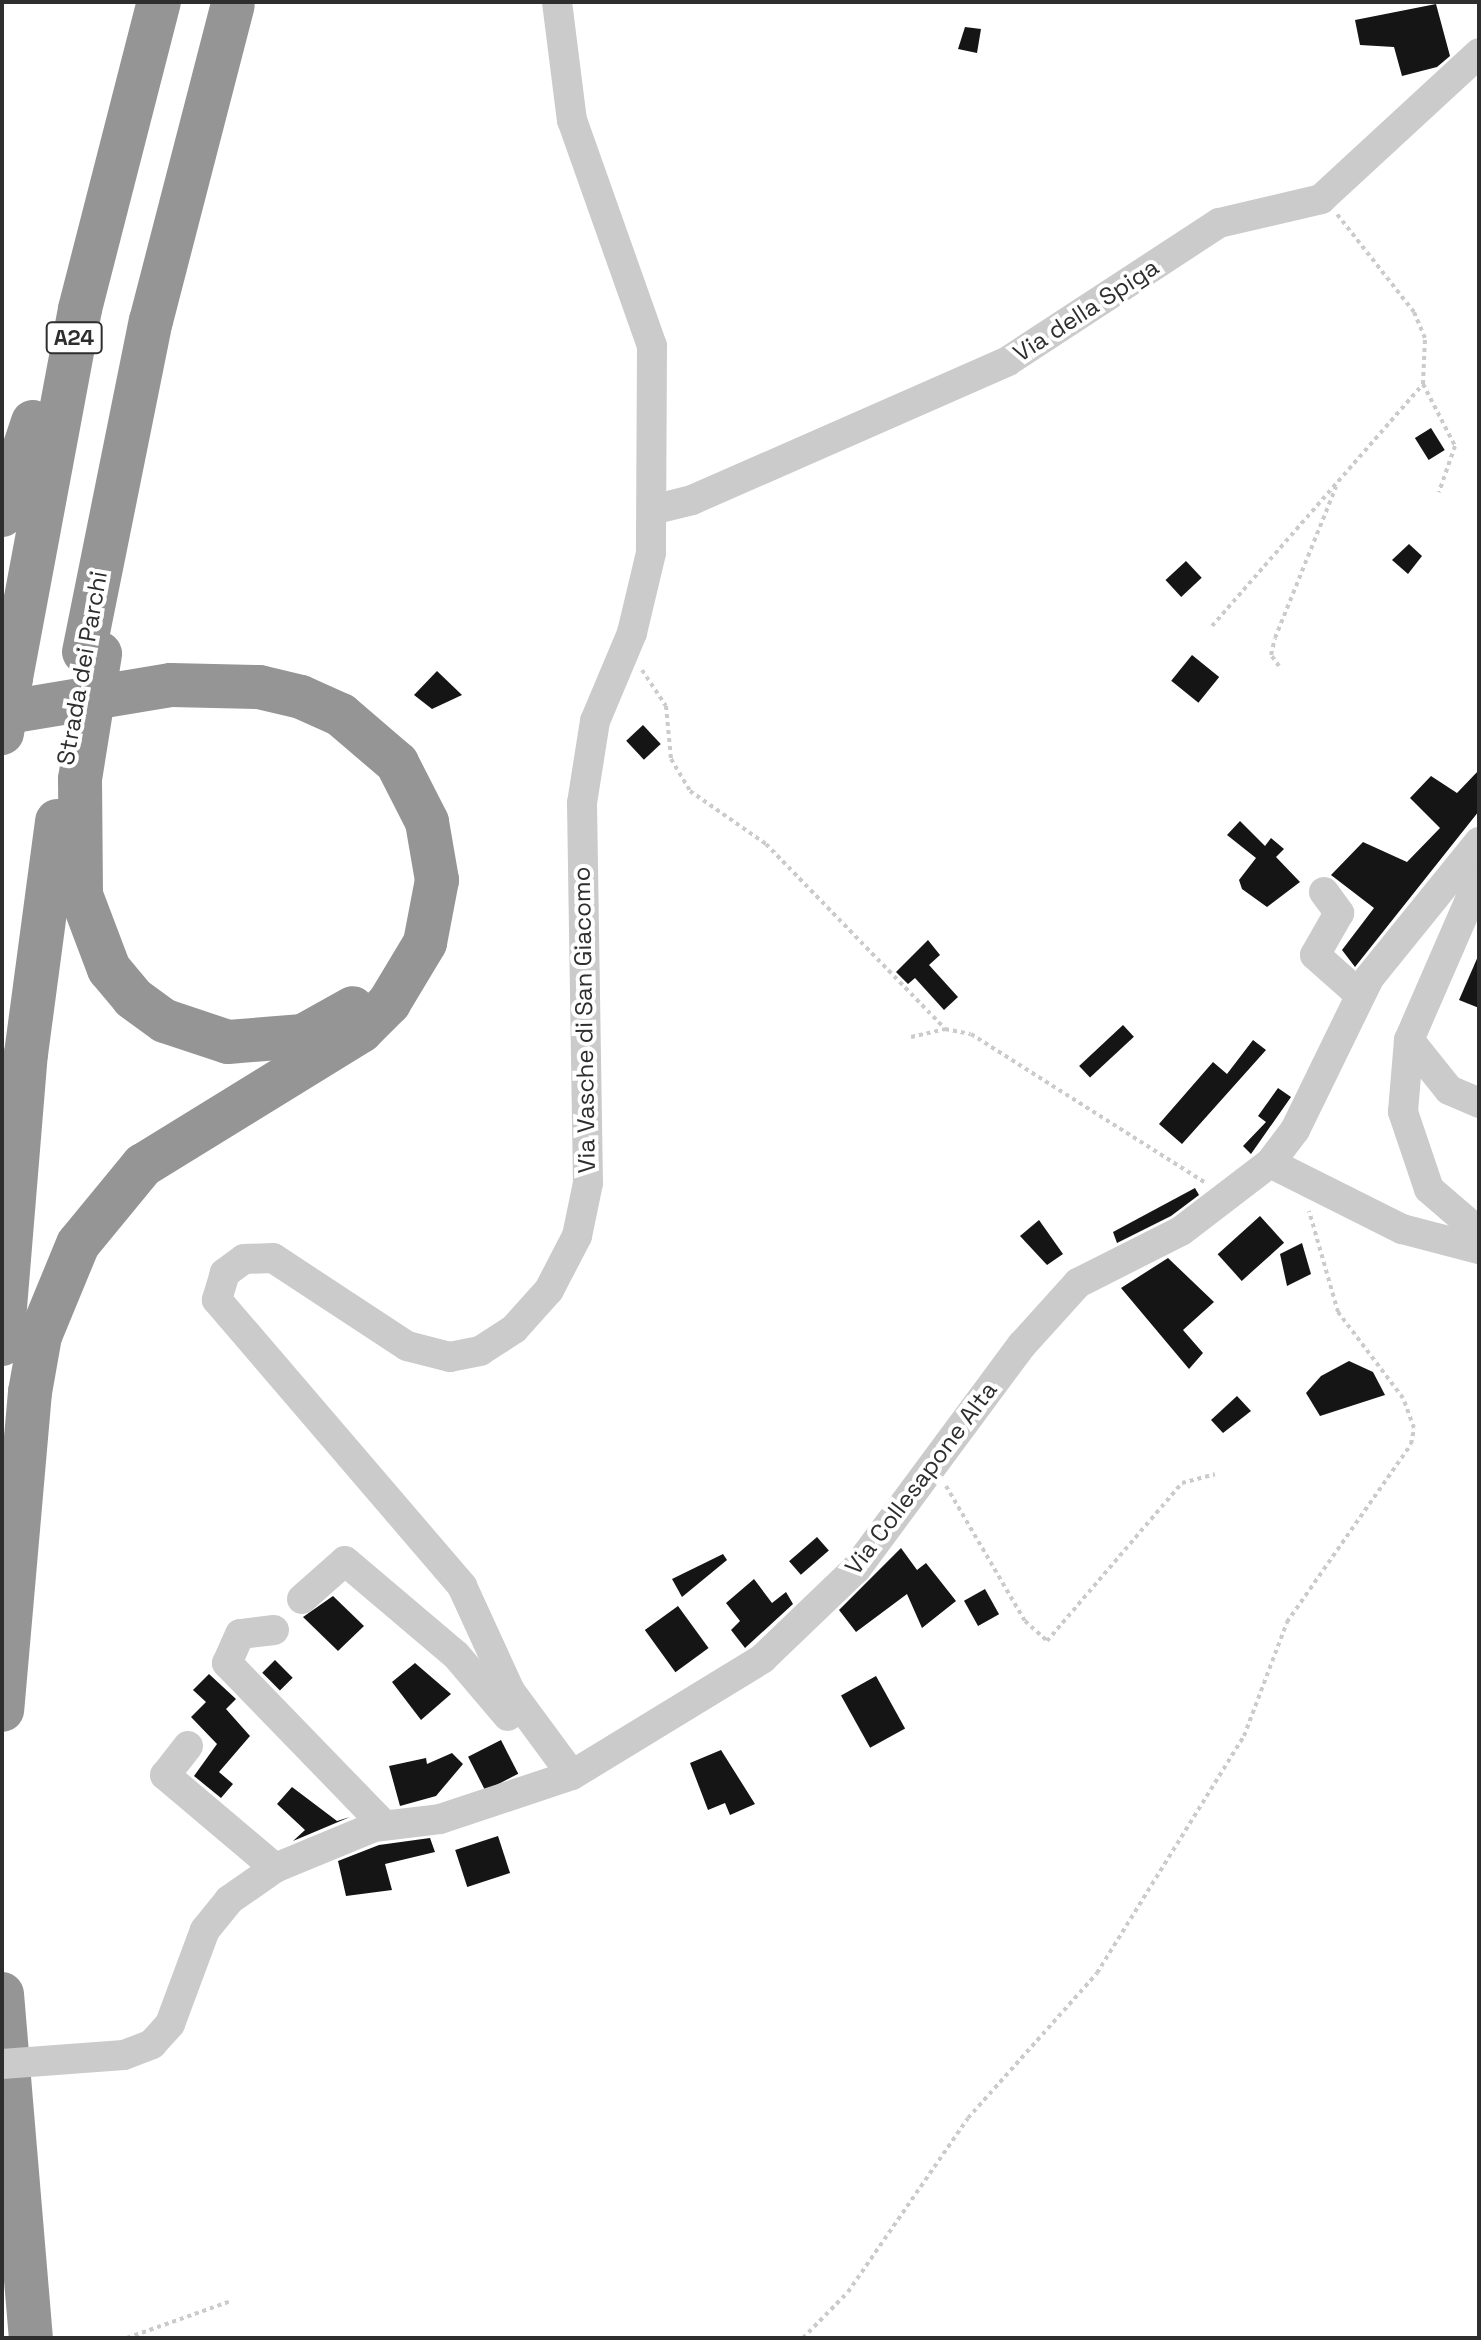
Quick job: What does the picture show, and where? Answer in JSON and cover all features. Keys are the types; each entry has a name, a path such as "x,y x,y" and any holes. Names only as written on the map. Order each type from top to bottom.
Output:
{"highway":[{"name":"A24","path":"2,733 6,696 80,309 159,2"},
{"name":"Strada dei Parchi","path":"2,1344 26,1054 92,653 103,545 233,5"},
{"path":"2,515 80,309"},
{"path":"2,1710 30,1392 40,1336 78,1244 143,1165 361,1031 389,1003 425,943 437,880 427,822 397,763 341,715 301,697 259,687 171,685 6,696"},
{"path":"2,733 223,705 291,716 351,747 397,802 415,869 412,906 383,977 360,1003 303,1036 228,1042 165,1021 117,979 90,927 76,861 72,776"},
{"path":"2,1994 31,2338"}],"street":[{"name":"Via Vasche di San Giacomo","path":"557,2 572,120 652,346 651,553 632,633 595,721 582,803 588,1183 577,1236 549,1290 491,1344 450,1357 407,1346 273,1258 244,1259 225,1273 217,1300 462,1586 510,1691 565,1778"},
{"name":"Via della Spiga","path":"652,510 692,500 1008,361 1219,223 1321,199 1479,53"},
{"name":"Via Collesapone Alta","path":"2,2064 124,2055 152,2044 170,2024 205,1930 229,1900 275,1868 379,1826 440,1819 565,1778 762,1659 856,1569 933,1464 1078,1283 1181,1231 1270,1163 1316,1090 1360,995 1479,842"},
{"path":"1479,879 1409,1040 1403,1112 1421,1174 1441,1206 1479,1232"},
{"path":"1324,892 1339,913 1315,955 1360,995"},
{"path":"1409,1040 1449,1090 1479,1103"},
{"path":"1270,1163 1303,1183 1402,1229 1479,1249"},
{"path":"302,1599 345,1561 456,1655 565,1778"},
{"path":"274,1630 240,1634 227,1663 379,1826"},
{"path":"245,1706 379,1826"},
{"path":"188,1746 165,1775 275,1868"}],"path":[{"path":"1321,199 1353,228 1414,312 1425,338 1423,384 1455,446 1439,492"},
{"path":"1212,626 1423,384"},
{"path":"1279,666 1271,655 1275,638 1336,485"},
{"path":"632,633 637,663 666,706 671,759 690,791 766,844 945,1029 991,1044 1228,1198"},
{"path":"911,1037 945,1029"},
{"path":"803,2338 848,2292 968,2118 1097,1973 1244,1736 1287,1622 1411,1444 1407,1407 1338,1312 1303,1183"},
{"path":"933,1464 1025,1621 1047,1641 1182,1483 1215,1474"},
{"path":"127,2338 231,2301"}],"building":[{"path":"1436,4 1450,56 1437,67 1402,76 1394,47 1360,45 1355,20"},
{"path":"965,27 981,29 977,53 958,49"},
{"path":"1431,428 1445,450 1429,460 1415,438"},
{"path":"1409,544 1422,556 1408,574 1392,560"},
{"path":"1186,561 1202,578 1181,597 1166,580"},
{"path":"1192,655 1219,677 1198,703 1171,681"},
{"path":"437,671 462,695 432,709 414,695"},
{"path":"643,725 661,744 644,760 626,741"},
{"path":"1479,770 1479,811 1355,967 1342,950 1374,908 1331,875 1363,842 1407,862 1440,828 1410,798 1431,776 1457,793"},
{"path":"1240,821 1265,846 1271,838 1284,849 1276,857 1300,882 1267,907 1242,889 1239,880 1256,858 1227,835"},
{"path":"928,940 940,955 929,965 958,997 944,1010 915,978 908,984 896,972"},
{"path":"1479,954 1479,1008 1459,1000"},
{"path":"1123,1025 1134,1037 1090,1078 1079,1066"},
{"path":"1253,1040 1266,1050 1182,1144 1159,1124 1213,1062 1227,1074"},
{"path":"1278,1088 1291,1097 1251,1154 1243,1146 1266,1122 1258,1116"},
{"path":"1195,1188 1199,1195 1171,1216 1117,1243 1113,1232"},
{"path":"1260,1216 1284,1243 1242,1281 1218,1254"},
{"path":"1039,1220 1063,1254 1047,1265 1020,1236"},
{"path":"1302,1243 1311,1274 1287,1286 1280,1254"},
{"path":"1168,1258 1214,1302 1183,1330 1203,1353 1189,1369 1121,1288"},
{"path":"1349,1361 1373,1372 1385,1395 1320,1416 1306,1393 1321,1376"},
{"path":"1237,1396 1251,1411 1223,1433 1211,1420"},
{"path":"817,1537 829,1551 801,1575 789,1561"},
{"path":"901,1548 917,1570 926,1563 956,1601 922,1628 907,1594 856,1632 839,1610"},
{"path":"723,1554 727,1560 682,1597 672,1579"},
{"path":"754,1579 772,1603 786,1592 793,1604 745,1648 731,1630 740,1621 726,1603"},
{"path":"985,1589 999,1614 978,1626 964,1601"},
{"path":"333,1596 364,1626 338,1651 303,1617"},
{"path":"678,1606 709,1648 675,1672 645,1630"},
{"path":"275,1660 293,1678 280,1690 262,1673"},
{"path":"415,1663 451,1694 421,1720 392,1682"},
{"path":"209,1674 236,1699 226,1709 250,1736 219,1772 233,1784 221,1798 194,1776 217,1744 191,1717 206,1702 193,1690"},
{"path":"876,1676 905,1728 870,1748 841,1695"},
{"path":"501,1740 518,1774 485,1791 468,1757"},
{"path":"721,1750 755,1804 730,1815 725,1803 708,1810 690,1763"},
{"path":"452,1753 463,1764 436,1796 400,1806 389,1766 426,1758 427,1764"},
{"path":"292,1787 337,1821 350,1817 293,1841 305,1830 277,1804"},
{"path":"498,1836 510,1873 467,1887 455,1850"},
{"path":"430,1838 435,1852 385,1864 392,1890 346,1896 338,1861 379,1845"}]}
